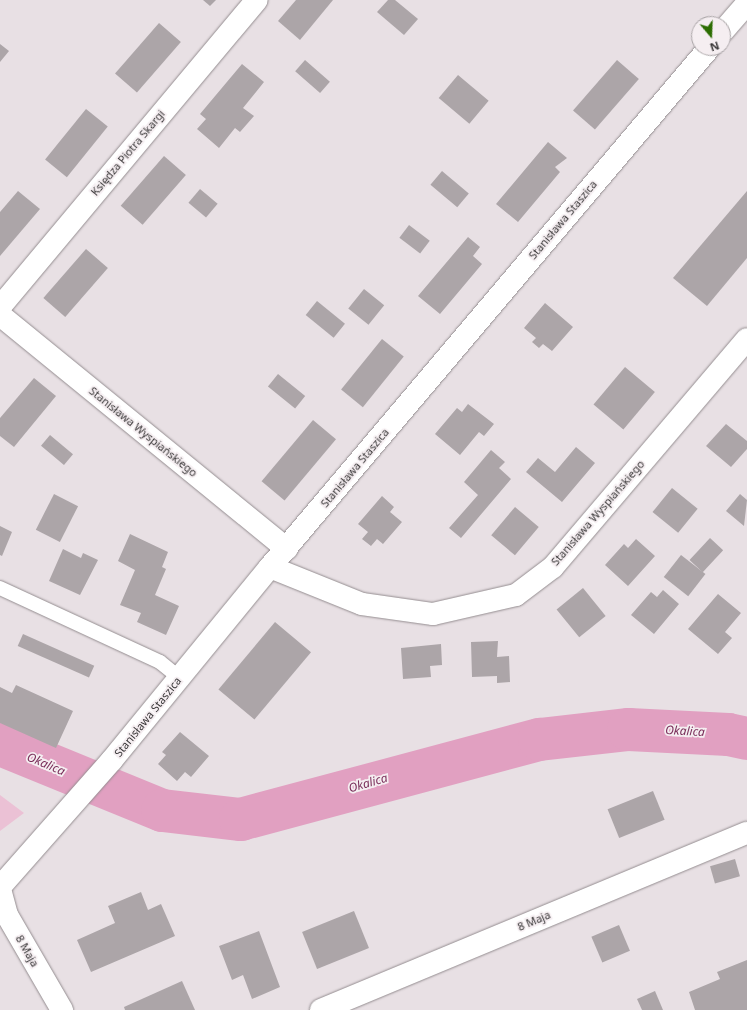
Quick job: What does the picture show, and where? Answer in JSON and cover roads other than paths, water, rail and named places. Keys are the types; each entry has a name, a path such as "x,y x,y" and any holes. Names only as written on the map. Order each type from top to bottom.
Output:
{"street":[{"name":"Księdza Piotra Skargi","path":"0,306 257,0"},
{"path":"731,22 747,3"},
{"name":"Stanisława Staszica","path":"0,888 82,792 104,770 270,567 287,550 702,56"},
{"name":"Stanisława Wyspiańskiego","path":"0,315 287,550"},
{"name":"Stanisława Wyspiańskiego","path":"270,567 362,604 433,614 516,595 553,567 747,339"},
{"name":"8 Maja","path":"320,1010 747,833"},
{"name":"8 Maja","path":"0,888 7,915 62,1010"}],"lane":[{"path":"0,588 160,662 180,678"}],"waterway":[{"name":"Okalica","path":"0,744 162,810 240,819 539,739 628,729 728,734 747,738"}]}
